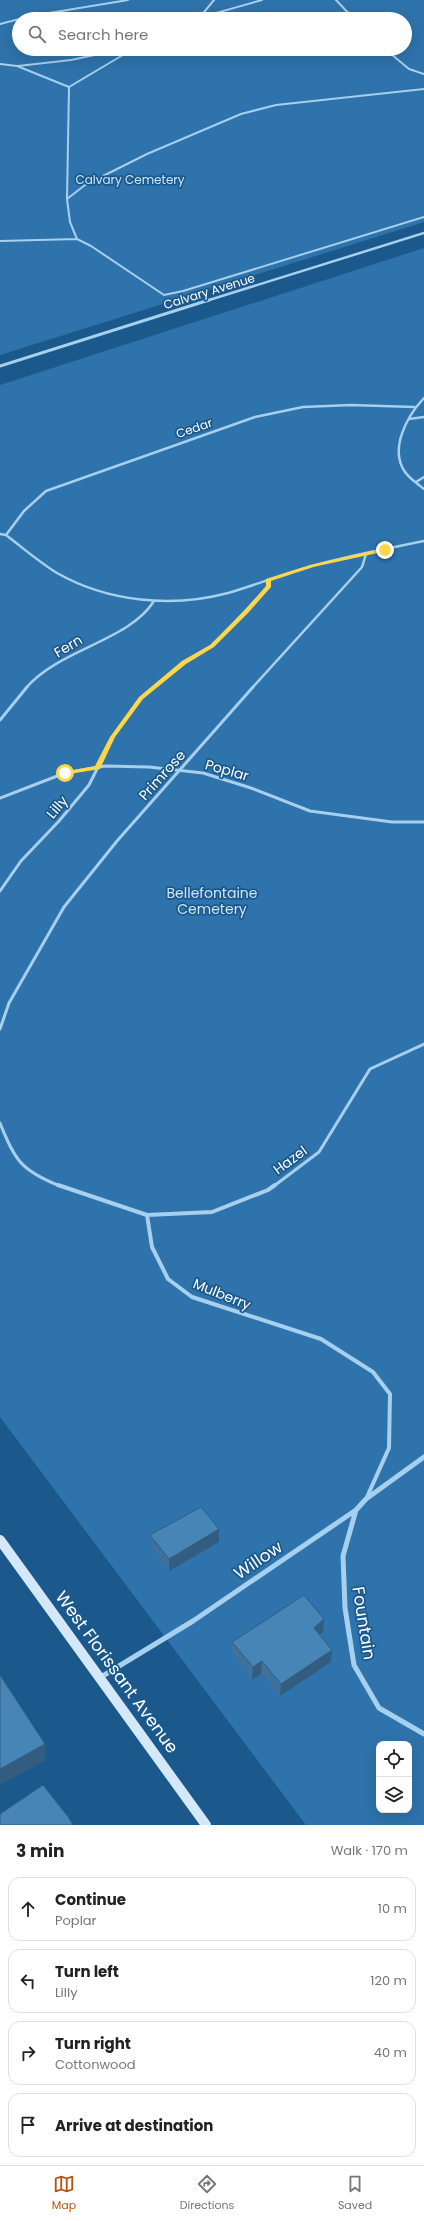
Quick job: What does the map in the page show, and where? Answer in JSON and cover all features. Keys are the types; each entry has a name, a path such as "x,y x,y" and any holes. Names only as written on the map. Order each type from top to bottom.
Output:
{"main road":[{"name":"West Florissant Avenue","path":"0,1540 101,1677 206,1825"}],"street":[{"name":"Calvary Avenue","path":"0,366 424,233"},
{"name":"Willow","path":"101,1677 193,1621 356,1510 366,1499 424,1457"},
{"name":"Fountain","path":"356,1510 343,1556 345,1608 354,1665 379,1708 424,1734"}],"lane":[{"path":"54,12 90,8 128,0"},
{"path":"204,12 214,0"},
{"path":"218,12 262,0"},
{"path":"336,0 347,12"},
{"path":"0,24 12,21"},
{"path":"0,64 16,66 71,60 90,56"},
{"path":"69,87 88,74 120,56"},
{"path":"393,56 409,69 424,74"},
{"path":"16,66 69,87"},
{"path":"69,87 67,199 68,217 77,239"},
{"path":"67,199 86,185 147,154 241,114 276,105 424,89"},
{"path":"0,241 77,239 92,246 153,289 164,295 183,291 424,217"},
{"path":"424,398 414,407 409,418 404,430 399,454 404,471 424,489"},
{"name":"Cedar","path":"6,535 15,518 28,504 46,491 255,417 302,407 351,405 414,407"},
{"path":"409,418 424,417"},
{"path":"416,482 424,477"},
{"path":"0,534 6,535 34,558 60,575 97,590 138,600 177,602 212,596 312,566 424,542"},
{"name":"Primrose","path":"0,1029 9,1002 64,907 117,841 268,670 362,568 366,554"},
{"name":"Lilly","path":"0,891 21,861 59,821 89,785 112,737 141,698 184,663 212,646 246,612 269,586 268,580"},
{"name":"Fern","path":"0,720 29,685 69,655 115,633 147,612 154,601"},
{"name":"Poplar","path":"0,798 65,773 98,768 149,767 210,775 310,811 392,822 424,822"},
{"name":"Hazel","path":"147,1215 212,1212 268,1190 319,1152 350,1097 370,1069 424,1044"},
{"path":"0,1123 17,1160 41,1177 69,1189 147,1215"},
{"name":"Mulberry","path":"147,1215 152,1247 168,1279 192,1297 321,1339 373,1372 390,1394 389,1448 366,1499"}],"green space":[{"name":"Calvary Cemetery","path":"0,0 424,0 424,222 0,355"},
{"name":"Bellefontaine Cemetery","path":"424,248 424,1825 306,1825 0,1417 0,385"}],"building":[{"path":"201,1507 219,1529 169,1559 150,1535"},
{"path":"304,1595 324,1619 314,1628 332,1650 281,1684 262,1661 253,1667 232,1642"},
{"path":"0,1675 45,1744 0,1769"},
{"path":"43,1785 73,1825 0,1825 0,1814"}],"route":[{"path":"65,773 98,768 112,737 141,698 184,663 212,646 246,612 269,586 268,580 312,566 385,550"}]}
